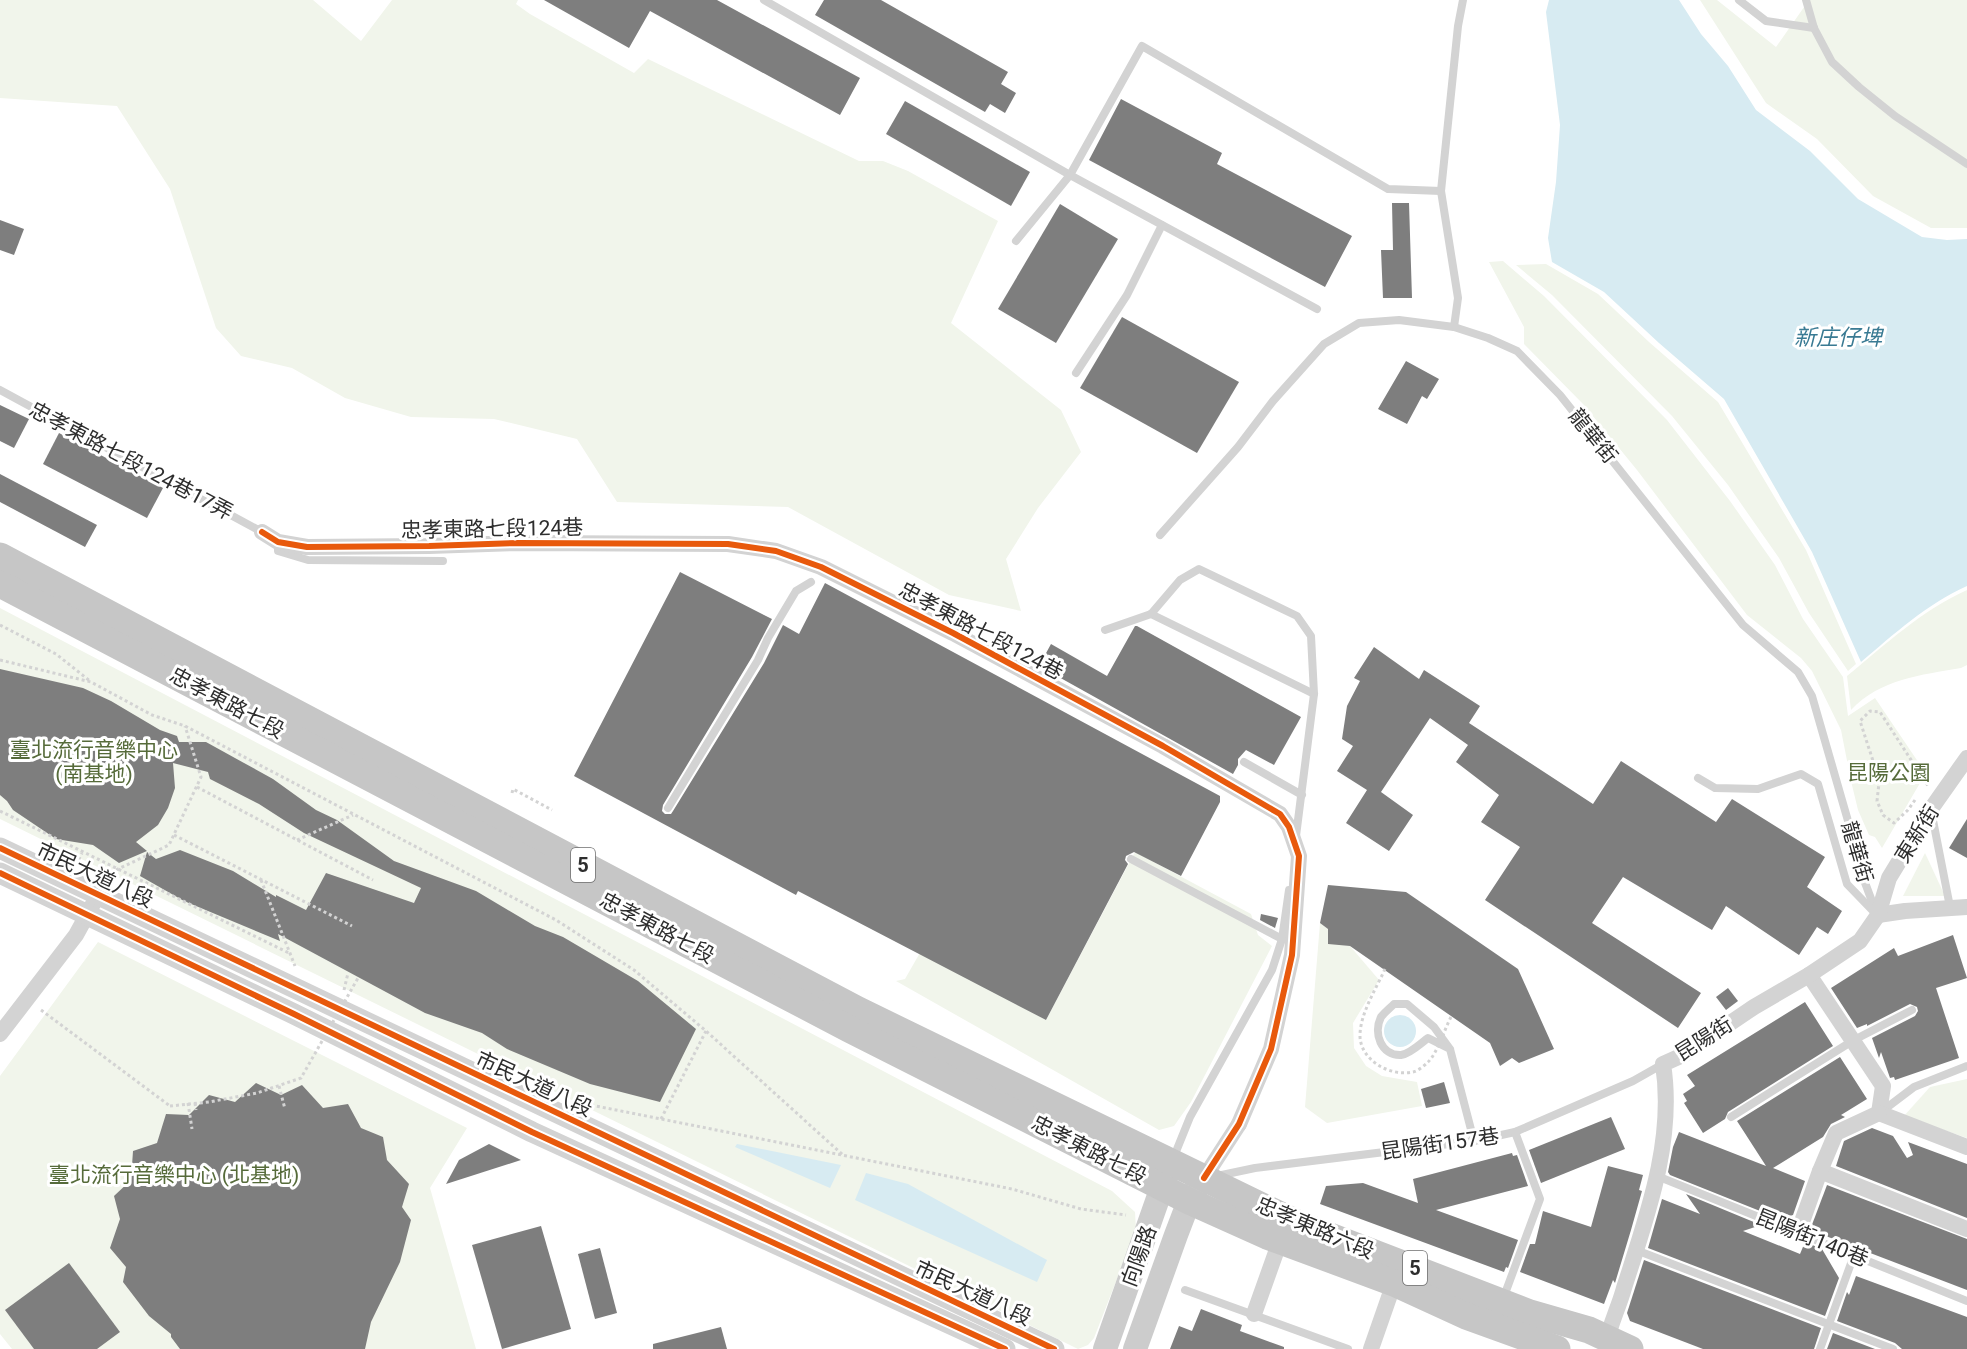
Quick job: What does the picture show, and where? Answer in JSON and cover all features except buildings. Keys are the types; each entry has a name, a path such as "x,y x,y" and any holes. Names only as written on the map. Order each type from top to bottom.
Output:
{"main road":[{"name":"忠孝東路七段","path":"0,556 1167,1175 1189,1201"},
{"name":"忠孝東路七段","path":"0,584 849,1029 1167,1175"},
{"name":"忠孝東路六段","path":"1167,1175 1204,1178 1299,1224 1502,1302 1589,1330 1614,1346"},
{"name":"向陽路","path":"1105,1349 1167,1175"},
{"name":"向陽路","path":"1135,1349 1189,1201 1204,1178"},
{"name":"忠孝東路六段","path":"1189,1201 1280,1241 1394,1283 1466,1316 1557,1349"}],"street":[{"name":"忠孝東路七段124巷","path":"262,532 278,542 318,547 519,543 728,544 776,551 821,567 953,633 1163,746 1280,814 1289,827 1299,856 1292,955 1271,1049 1239,1124 1204,1178"},
{"name":"東新街","path":"1878,915 1889,878 1934,805 1967,758"},
{"name":"市民大道八段","path":"0,848 72,874 99,895 1054,1349"},
{"name":"市民大道八段","path":"0,873 294,1014 532,1132 1005,1349"},
{"path":"0,1034 76,936 99,895"},
{"path":"1878,915 1959,907"},
{"name":"昆陽街","path":"1614,1346 1662,1151 1667,1108 1667,1088 1663,1064 1683,1054 1860,941 1878,915"},
{"path":"1809,975 1883,1086 1879,1113"},
{"path":"1798,1233 1836,1133 1879,1113 1967,1147"},
{"path":"1820,1171 1967,1229"},
{"path":"1254,1314 1280,1241"},
{"path":"1371,1349 1394,1283"}],"lane":[{"path":"764,0 1070,175 1317,309"},
{"path":"1454,327 1458,298 1441,191 1458,26 1463,0"},
{"path":"1739,0 1766,21 1814,28"},
{"path":"1806,0 1814,28 1832,62 1895,116 1967,164"},
{"path":"1016,241 1070,175 1142,46 1388,189 1441,191"},
{"path":"1076,373 1127,295 1162,225"},
{"name":"龍華街","path":"1160,535 1238,447 1273,401 1324,344 1359,323 1400,320 1454,327 1488,338 1517,351 1560,395 1743,625 1798,672 1812,696 1861,872 1878,915"},
{"name":"忠孝東路七段124巷17弄","path":"0,390 262,532"},
{"path":"278,542 278,551 308,560 443,561"},
{"path":"1105,630 1151,614 1180,580 1199,569 1297,616 1311,636 1314,694 1282,939 1272,970 1190,1118 1167,1175"},
{"path":"668,808 758,660 768,638 796,591 811,582"},
{"path":"1151,614 1314,694"},
{"path":"1244,762 1302,795"},
{"path":"1698,778 1715,788 1758,789 1801,774 1818,784 1847,884 1878,915"},
{"path":"1934,805 1959,907"},
{"path":"1131,859 1282,939"},
{"path":"1450,1049 1428,1038 1403,1055 1391,1054 1380,1044 1377,1032 1381,1017 1394,1004 1407,1004 1434,1027 1450,1049 1474,1141"},
{"path":"1731,1117 1854,1040 1912,1010"},
{"name":"昆陽街157巷","path":"1204,1178 1255,1168 1474,1141 1515,1132 1633,1081 1663,1064"},
{"path":"1879,1113 1914,1087 1967,1066"},
{"path":"1502,1302 1540,1199 1515,1132"},
{"name":"昆陽街140巷","path":"1657,1176 1967,1301"},
{"path":"1636,1250 1893,1349"},
{"path":"1820,1349 1854,1255"},
{"path":"1185,1290 1348,1349"}],"path":[{"path":"0,625 56,654 91,682 152,716 185,726 556,920 634,970 706,1031 844,1156"},
{"path":"0,660 91,682"},
{"path":"1926,784 1908,810 1894,823 1883,815 1877,801 1879,783 1876,770 1860,721 1870,711 1880,712 1926,784 1934,805"},
{"path":"116,870 169,845 174,835 201,777 185,726"},
{"path":"196,787 373,880"},
{"path":"512,793 513,789 552,810"},
{"path":"0,811 291,954"},
{"path":"297,840 354,815"},
{"path":"174,835 352,926"},
{"path":"72,874 82,853"},
{"path":"261,879 296,968"},
{"path":"1385,969 1364,1015 1360,1036 1363,1048 1375,1064 1396,1073 1415,1072 1431,1060 1451,1017"},
{"path":"344,990 348,973"},
{"path":"41,1010 170,1106 257,1093 301,1078 358,978"},
{"path":"661,1119 706,1031"},
{"path":"279,1086 285,1109"},
{"path":"188,1103 192,1130"},
{"path":"195,1103 196,1110"},
{"path":"591,1105 1012,1189 1081,1209 1126,1215"}],"green space":[{"path":"0,0 313,0 361,41 392,0 518,0 516,4 530,14 634,73 648,59 859,161 883,161 908,171 998,221 951,323 1061,410 1081,452 1038,508 1006,559 1021,611 949,595 788,507 617,502 577,439 494,419 411,417 345,398 292,368 241,356 216,328 170,189 117,106 0,98"},
{"path":"1700,0 1717,0 1776,47 1809,0 1967,0 1967,228 1931,228 1873,196 1817,139 1766,103"},
{"name":"昆陽公園","path":"1503,261 1544,296 1667,420 1730,501 1775,565 1803,619 1843,677 1848,716 1875,698 1927,775 1882,848 1875,837 1869,835 1858,810 1841,730 1812,671 1801,658 1747,615 1637,470 1583,404 1524,344 1524,327 1489,262"},
{"path":"1546,264 1598,294 1718,402 1806,550 1856,664 1848,671 1809,613 1779,558 1728,485 1672,416 1552,295 1516,265"},
{"path":"1967,590 1967,665 1916,676 1888,685 1875,691 1851,710 1847,676 1919,618"},
{"name":"臺北流行音樂中心 (南基地)","path":"0,608 1112,1191 1135,1212 1136,1230 1094,1338 1088,1345 1078,1349 0,819"},
{"path":"1135,852 1251,914 1258,935 1272,946 1191,1102 1174,1126 1159,1130 896,981 905,979 921,951 1046,1020"},
{"path":"1925,853 1945,896 1903,896"},
{"path":"1320,923 1328,929 1328,943 1350,946 1379,980 1353,1023 1354,1048 1366,1066 1382,1076 1417,1082 1422,1106 1327,1123 1305,1107"},
{"name":"臺北流行音樂中心 (北基地)","path":"98,942 467,1128 430,1188 476,1349 12,1349 0,1334 0,1076"},
{"path":"1967,1079 1967,1138 1904,1116 1930,1087"}],"water":[{"name":"新庄仔埤","path":"1549,0 1679,0 1701,34 1728,66 1756,110 1810,151 1858,199 1922,237 1947,240 1967,239 1967,586 1952,593 1898,630 1861,662 1812,552 1724,399 1604,292 1552,262 1548,238 1556,182 1560,125 1546,12"},
{"path":"1400,1015 1412,1019 1416,1031 1412,1043 1400,1047 1388,1043 1384,1031 1388,1019"},
{"path":"737,1144 841,1165 830,1188 735,1147"},
{"path":"866,1173 908,1184 1047,1260 1037,1282 855,1200"}],"cycle path":[{"path":"262,532 278,542 307,547 519,543 728,544 776,551 821,567 953,633 1163,746 1280,814 1289,827 1299,856 1292,955 1271,1049 1239,1124 1204,1178"},
{"path":"0,848 1054,1349"},
{"path":"0,873 294,1014 532,1132 1005,1349"}]}
